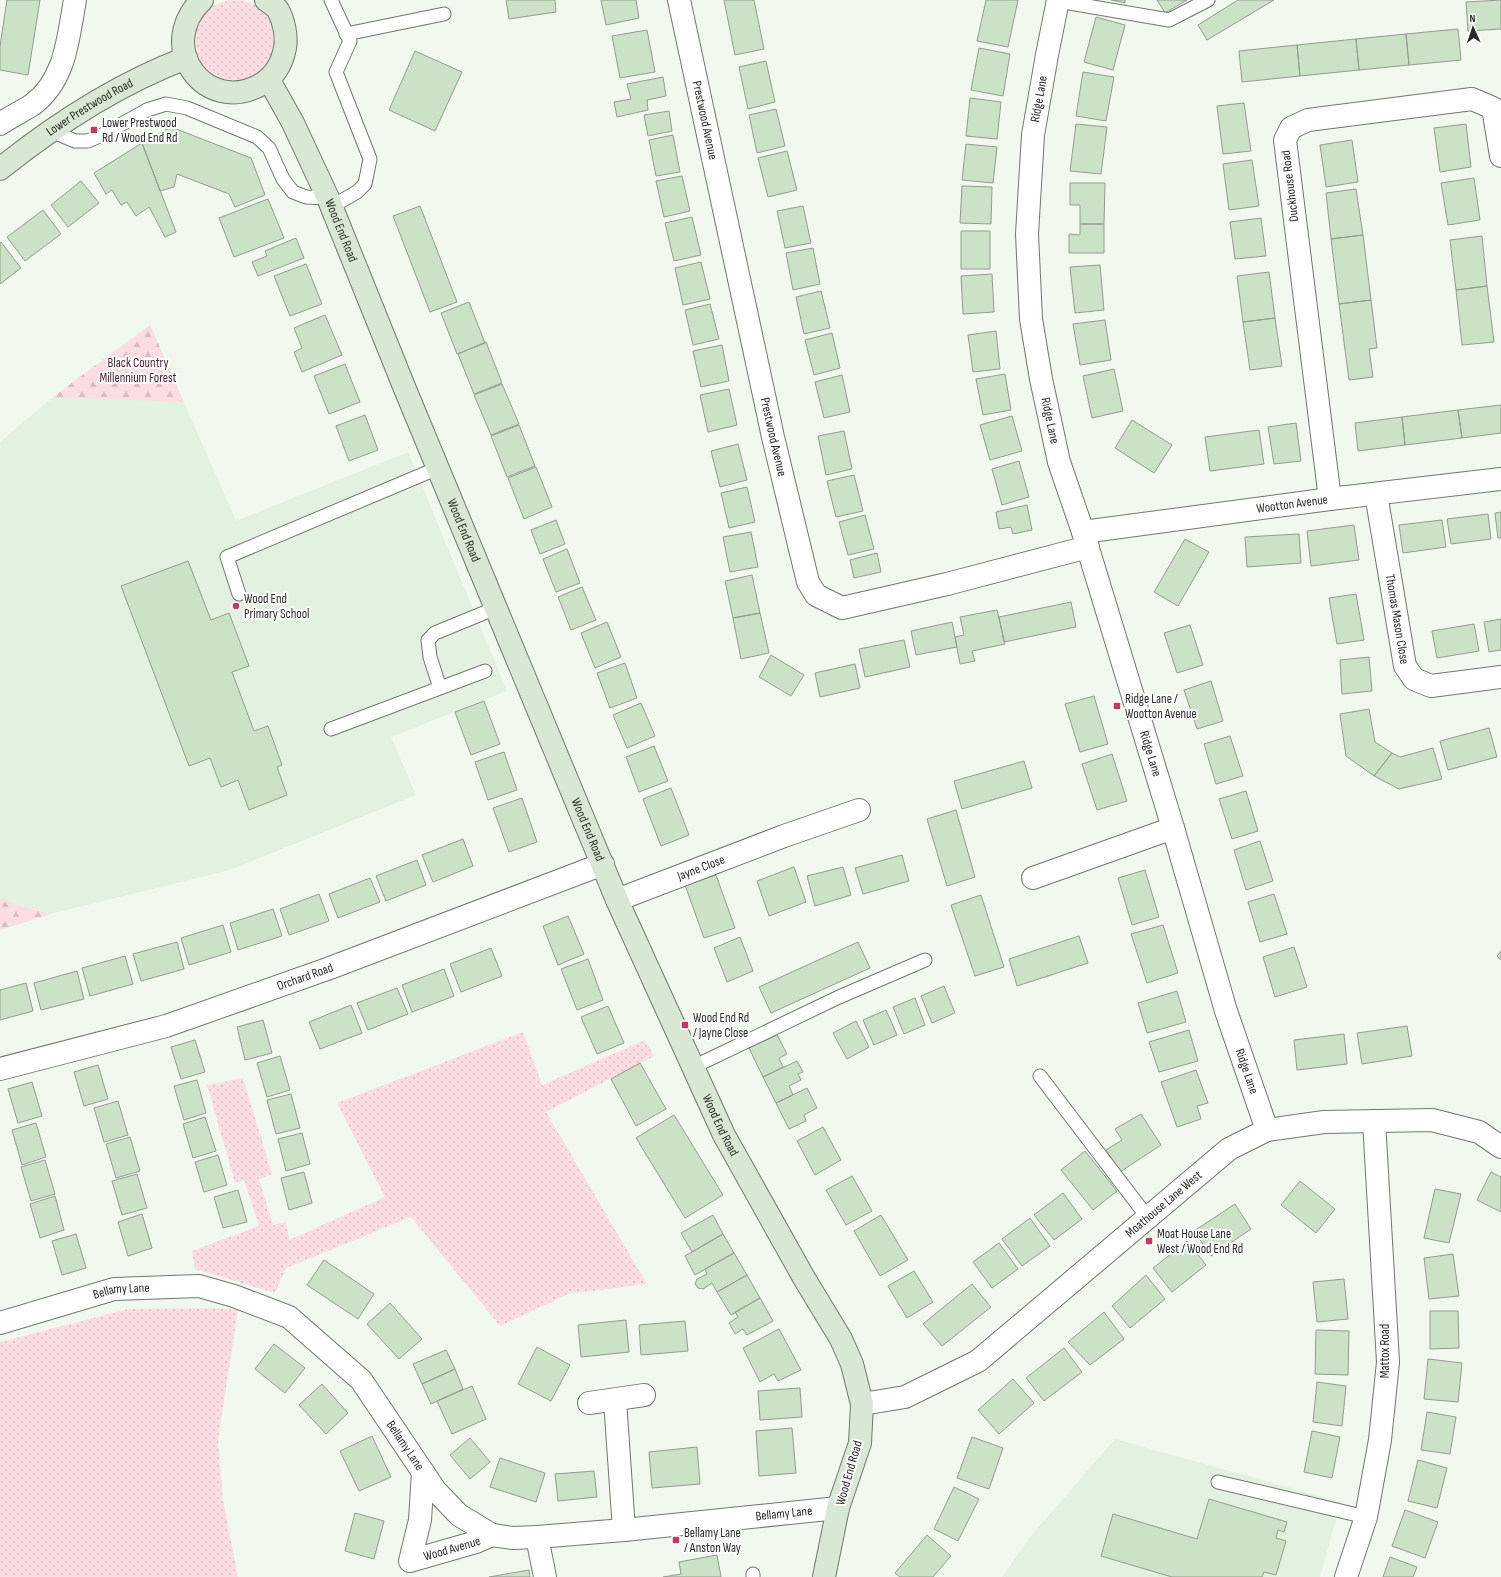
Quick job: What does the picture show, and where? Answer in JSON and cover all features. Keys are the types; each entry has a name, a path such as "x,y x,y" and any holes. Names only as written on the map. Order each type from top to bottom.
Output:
{"street":[{"path":"0,124 32,104 47,90 58,73 65,58 75,0"},
{"path":"202,0 191,11 182,35 183,50 186,58 196,76 208,85 223,91 239,92 252,90 269,80 283,57 286,42 279,3"},
{"name":"Prestwood Avenue","path":"679,0 773,437 808,582 816,595 842,608 947,584 1085,540"},
{"name":"Ridge Lane","path":"1058,0 1046,55 1033,135 1027,234 1031,319 1041,379 1059,462 1085,540 1173,828 1226,1011 1267,1130"},
{"name":"Lower Prestwood Road","path":"0,169 51,131 122,87 160,68 186,58"},
{"name":"Wood End Road","path":"269,80 293,123 330,202 438,468 617,900 724,1135 804,1278 841,1339 852,1364 862,1404 860,1443 838,1508 824,1577"},
{"name":"Duckhouse Road","path":"1330,499 1285,140 1291,128 1308,120 1472,99 1493,108 1501,156"},
{"name":"Wootton Avenue","path":"1085,540 1330,499 1501,479"},
{"name":"Thomas Mason Close","path":"1376,494 1405,666 1414,679 1431,686 1501,677"},
{"name":"Jayne Close","path":"617,900 784,836 859,810"},
{"path":"1032,878 1173,828"},
{"name":"Orchard Road","path":"0,1069 173,1023 330,968 603,864"},
{"name":"Moathouse Lane West","path":"862,1404 904,1397 978,1361 1229,1149 1267,1130 1324,1122 1432,1120 1479,1132 1501,1147"},
{"name":"Mattox Road","path":"1346,1577 1366,1517 1380,1440 1388,1362 1374,1121"},
{"name":"Bellamy Lane","path":"0,1323 114,1289 199,1286 234,1296 289,1317 361,1380 436,1490 459,1515 492,1535 512,1538 537,1537 624,1530 838,1508"},
{"path":"589,1403 644,1395"},
{"path":"615,1400 624,1530"},
{"name":"Wood Avenue","path":"407,1569 420,1520 423,1472"},
{"name":"Wood Avenue","path":"407,1569 492,1535"},
{"path":"537,1537 545,1577"}],"lane":[{"path":"51,131 75,141 88,141 104,134 147,110 166,104 188,108 257,137 269,148 283,179 293,192 306,197 330,202 357,192 364,184 370,159 336,72 350,41 331,0"},
{"path":"1058,0 1169,20 1208,0"},
{"path":"346,34 444,14"},
{"path":"240,594 227,557 438,468"},
{"path":"440,688 430,657 428,640 435,633 496,608"},
{"path":"331,729 485,671"},
{"path":"693,1067 839,997 925,960"},
{"path":"1040,1076 1148,1218"},
{"path":"1218,1482 1366,1517"}],"shaded area":[{"name":"Wood End Primary School","path":"150,325 236,521 408,452 507,691 391,737 416,795 230,870 50,914 0,930 0,442 53,397"},
{"path":"1115,1439 1341,1502 1320,1577 1002,1577 1030,1537"}],"green space":[{"path":"235,0 250,3 263,12 272,25 275,40 272,55 263,68 250,77 235,80 220,77 207,68 198,55 195,40 198,25 207,12 220,3"},
{"name":"Black Country Millennium Forest","path":"150,325 184,402 53,397"},
{"path":"0,897 16,905 50,914 0,930"},
{"path":"523,1032 542,1085 645,1040 654,1056 546,1112 647,1284 568,1294 500,1326 411,1217 286,1268 275,1293 195,1269 192,1251 259,1226 244,1180 235,1183 207,1085 243,1078 272,1174 259,1179 273,1225 286,1222 289,1240 385,1197 337,1103"},
{"path":"215,1308 238,1310 218,1440 223,1500 238,1577 0,1577 0,1342 128,1309"}],"building":[{"path":"7,0 40,0 28,75 0,70 0,46"},
{"path":"506,0 555,0 556,12 509,19"},
{"path":"601,0 636,0 639,18 606,25"},
{"path":"724,0 754,0 764,49 735,55"},
{"path":"986,0 1018,0 1008,47 977,41"},
{"path":"1111,0 1125,0 1125,3"},
{"path":"1157,0 1187,0 1165,13"},
{"path":"1238,0 1274,0 1207,40 1198,25"},
{"path":"1501,0 1501,29 1468,31 1466,2"},
{"path":"1096,17 1125,25 1113,70 1084,62"},
{"path":"1458,29 1461,60 1409,65 1406,34"},
{"path":"647,30 655,72 620,78 612,36"},
{"path":"1406,34 1409,65 1359,70 1356,39"},
{"path":"1356,39 1359,70 1300,76 1297,45"},
{"path":"1297,45 1300,76 1242,82 1239,51"},
{"path":"979,48 1010,54 1003,96 971,90"},
{"path":"415,51 462,72 435,131 389,110"},
{"path":"766,61 775,102 748,109 739,67"},
{"path":"1083,72 1114,77 1106,121 1076,116"},
{"path":"663,77 666,96 647,100 648,110 617,117 614,102 631,99 627,84"},
{"path":"970,98 1001,102 997,139 966,136"},
{"path":"1244,103 1251,151 1223,154 1217,106"},
{"path":"776,109 785,146 757,153 749,115"},
{"path":"669,111 672,131 648,136 644,115"},
{"path":"1076,124 1107,127 1101,174 1070,171"},
{"path":"1466,124 1471,167 1440,172 1434,128"},
{"path":"171,127 251,158 265,195 235,207 229,194 177,174 174,187 160,191 142,143"},
{"path":"673,135 680,172 656,176 649,140"},
{"path":"1352,140 1358,182 1326,187 1320,145"},
{"path":"142,143 176,232 165,237 149,207 136,216 127,202 121,205 112,190 106,194 94,173"},
{"path":"966,144 997,147 993,183 962,180"},
{"path":"787,151 797,190 768,197 758,158"},
{"path":"1252,160 1259,206 1229,210 1223,164"},
{"path":"682,176 690,211 664,217 656,181"},
{"path":"1474,178 1480,220 1448,225 1441,183"},
{"path":"81,181 99,203 68,227 51,205"},
{"path":"1070,183 1105,183 1104,224 1080,224 1080,205 1070,205"},
{"path":"962,186 992,187 991,224 960,223"},
{"path":"1356,189 1363,235 1331,239 1326,193"},
{"path":"268,199 284,238 234,257 219,218"},
{"path":"420,206 457,302 430,312 393,216"},
{"path":"803,206 811,243 785,248 777,211"},
{"path":"43,210 61,234 25,261 7,237"},
{"path":"692,217 701,255 674,261 665,223"},
{"path":"1261,218 1266,256 1235,259 1230,222"},
{"path":"1080,224 1104,224 1104,253 1069,253 1069,234 1080,235"},
{"path":"961,231 990,231 990,269 961,269"},
{"path":"1363,235 1371,300 1339,304 1331,239"},
{"path":"1482,236 1487,286 1456,290 1450,240"},
{"path":"296,238 304,258 258,276 252,262 267,256 265,251"},
{"path":"1,242 21,268 0,284 0,243"},
{"path":"813,248 820,284 793,290 786,253"},
{"path":"701,262 710,299 683,305 675,268"},
{"path":"306,264 322,304 290,316 274,276"},
{"path":"1100,265 1104,310 1075,313 1070,267"},
{"path":"1269,272 1275,318 1243,322 1237,276"},
{"path":"992,274 994,312 963,314 961,276"},
{"path":"1487,286 1494,342 1462,345 1456,290"},
{"path":"821,291 830,328 804,334 796,297"},
{"path":"1371,300 1377,348 1369,349 1373,377 1349,380 1339,304"},
{"path":"469,302 485,343 457,354 441,313"},
{"path":"710,304 719,339 693,345 685,310"},
{"path":"325,315 342,355 302,372 294,352 302,348 294,328"},
{"path":"1275,318 1282,366 1250,370 1243,322"},
{"path":"1105,320 1111,360 1080,365 1073,324"},
{"path":"996,331 1000,369 973,372 968,335"},
{"path":"832,333 840,368 814,375 805,340"},
{"path":"486,342 502,383 474,394 458,354"},
{"path":"722,345 729,381 701,387 693,351"},
{"path":"345,364 360,402 329,414 314,376"},
{"path":"1114,369 1123,411 1092,418 1083,376"},
{"path":"1005,374 1011,410 983,415 976,379"},
{"path":"842,375 850,412 824,418 815,382"},
{"path":"502,384 519,424 491,435 474,395"},
{"path":"729,389 737,425 708,432 700,395"},
{"path":"1501,405 1501,433 1462,438 1458,410"},
{"path":"1458,410 1462,438 1405,445 1402,417"},
{"path":"365,415 378,450 349,461 336,426"},
{"path":"1012,416 1022,451 990,460 980,425"},
{"path":"1402,417 1405,445 1358,451 1355,423"},
{"path":"1132,420 1172,445 1154,473 1115,448"},
{"path":"1296,423 1301,461 1274,464 1268,427"},
{"path":"519,425 535,466 507,477 491,436"},
{"path":"1259,430 1264,464 1210,471 1205,437"},
{"path":"844,431 852,469 826,475 818,436"},
{"path":"738,444 747,480 720,487 711,451"},
{"path":"1019,461 1029,497 1002,505 992,469"},
{"path":"536,467 552,507 524,519 508,478"},
{"path":"854,475 863,511 836,517 827,481"},
{"path":"747,487 755,522 729,528 721,493"},
{"path":"1027,505 1032,530 1013,534 1011,527 999,529 996,512"},
{"path":"1501,512 1501,538 1498,538 1495,513"},
{"path":"1488,514 1491,539 1451,544 1447,519"},
{"path":"865,515 874,549 848,555 839,522"},
{"path":"556,520 565,544 540,554 531,530"},
{"path":"1442,520 1446,547 1403,553 1399,525"},
{"path":"1354,525 1359,560 1311,566 1307,531"},
{"path":"751,532 758,567 730,572 723,537"},
{"path":"1299,534 1301,563 1247,567 1245,537"},
{"path":"1185,539 1209,552 1178,606 1154,592"},
{"path":"567,549 580,583 556,592 543,559"},
{"path":"877,553 881,572 854,578 850,560"},
{"path":"188,561 211,620 229,613 249,666 232,672 254,731 268,726 282,765 277,767 287,795 249,810 238,780 221,787 210,758 189,766 121,586"},
{"path":"752,575 760,613 733,618 725,581"},
{"path":"582,587 596,620 571,630 558,597"},
{"path":"1356,594 1364,640 1337,644 1329,598"},
{"path":"1071,602 1076,627 1004,642 999,617"},
{"path":"997,610 1005,644 972,651 975,661 960,664 955,637 964,635 960,617"},
{"path":"760,613 769,653 741,659 733,618"},
{"path":"1501,619 1501,650 1489,652 1484,622"},
{"path":"607,622 621,657 595,668 581,633"},
{"path":"952,622 957,647 916,655 911,631"},
{"path":"1474,624 1479,651 1437,658 1432,631"},
{"path":"1190,625 1203,665 1177,673 1164,633"},
{"path":"904,640 910,667 865,677 859,649"},
{"path":"771,655 804,675 791,696 759,677"},
{"path":"1369,657 1372,691 1342,694 1340,660"},
{"path":"625,663 637,698 610,708 597,673"},
{"path":"855,664 860,688 820,697 815,673"},
{"path":"1211,681 1223,721 1197,729 1184,690"},
{"path":"1094,696 1108,744 1080,752 1065,704"},
{"path":"484,701 500,744 471,755 455,712"},
{"path":"641,703 655,736 627,748 613,715"},
{"path":"1369,709 1375,742 1392,753 1374,776 1346,756 1340,714"},
{"path":"1489,728 1497,757 1448,770 1440,741"},
{"path":"1230,736 1243,776 1216,784 1204,744"},
{"path":"654,746 668,781 639,792 626,757"},
{"path":"1433,748 1442,779 1399,789 1374,776 1392,753 1400,757"},
{"path":"504,752 517,790 488,800 475,762"},
{"path":"1112,754 1127,801 1097,810 1082,764"},
{"path":"1024,761 1032,788 962,809 954,781"},
{"path":"671,788 689,835 661,846 643,799"},
{"path":"1246,791 1258,831 1232,839 1219,799"},
{"path":"522,798 537,842 509,852 493,808"},
{"path":"956,810 975,877 947,886 927,819"},
{"path":"463,839 473,866 433,882 422,855"},
{"path":"1260,841 1273,881 1246,890 1234,850"},
{"path":"902,855 909,881 863,894 855,868"},
{"path":"417,860 426,885 386,901 376,876"},
{"path":"794,867 806,902 769,916 757,881"},
{"path":"843,867 851,895 815,906 807,876"},
{"path":"1145,870 1159,917 1132,925 1118,878"},
{"path":"716,875 735,928 704,938 685,885"},
{"path":"370,878 380,902 338,918 329,894"},
{"path":"319,894 329,921 289,935 280,909"},
{"path":"1274,894 1287,934 1260,942 1248,902"},
{"path":"981,895 1004,967 975,976 951,905"},
{"path":"273,909 282,936 238,950 230,923"},
{"path":"568,916 584,954 558,965 543,926"},
{"path":"223,925 231,952 189,965 181,938"},
{"path":"1163,925 1178,973 1147,983 1131,934"},
{"path":"1079,936 1088,963 1017,986 1009,959"},
{"path":"740,937 753,971 727,982 714,948"},
{"path":"177,942 184,969 141,981 133,954"},
{"path":"858,942 870,968 771,1013 759,987"},
{"path":"1294,947 1307,987 1275,997 1263,957"},
{"path":"491,948 502,976 461,992 450,964"},
{"path":"1501,951 1501,960 1497,956"},
{"path":"125,956 133,984 90,996 82,968"},
{"path":"588,959 603,1000 577,1010 561,969"},
{"path":"444,969 454,996 412,1012 402,985"},
{"path":"77,971 84,999 41,1010 34,983"},
{"path":"26,983 33,1011 0,1020 0,990"},
{"path":"944,986 955,1013 932,1023 921,996"},
{"path":"397,988 408,1014 368,1030 357,1003"},
{"path":"1177,991 1186,1022 1147,1033 1138,1003"},
{"path":"915,998 925,1025 904,1034 893,1007"},
{"path":"351,1005 362,1033 320,1049 309,1022"},
{"path":"608,1006 624,1043 597,1054 581,1017"},
{"path":"886,1010 897,1035 874,1045 863,1020"},
{"path":"263,1020 272,1053 245,1060 237,1027"},
{"path":"856,1021 869,1047 847,1059 833,1033"},
{"path":"1407,1026 1412,1056 1362,1064 1357,1033"},
{"path":"1189,1030 1198,1061 1159,1072 1149,1042"},
{"path":"1344,1034 1347,1064 1297,1070 1294,1040"},
{"path":"777,1035 787,1054 779,1058 783,1067 763,1077 749,1048"},
{"path":"195,1040 205,1072 181,1079 171,1047"},
{"path":"280,1056 290,1090 267,1097 257,1063"},
{"path":"797,1061 803,1072 798,1074 801,1080 789,1086 793,1095 776,1103 763,1077"},
{"path":"640,1063 666,1109 636,1126 611,1079"},
{"path":"98,1065 108,1099 84,1106 74,1072"},
{"path":"1196,1070 1208,1103 1197,1106 1201,1119 1177,1127 1161,1082"},
{"path":"197,1080 206,1113 184,1120 174,1086"},
{"path":"32,1082 42,1116 18,1123 8,1089"},
{"path":"807,1088 817,1108 804,1115 806,1121 789,1129 776,1103"},
{"path":"291,1094 300,1128 276,1134 267,1100"},
{"path":"118,1101 128,1135 104,1142 94,1108"},
{"path":"1141,1114 1161,1145 1120,1172 1106,1150 1122,1140 1115,1129"},
{"path":"674,1115 723,1195 685,1218 636,1138"},
{"path":"205,1117 216,1151 193,1158 183,1124"},
{"path":"36,1123 46,1157 22,1165 12,1130"},
{"path":"823,1127 841,1160 815,1175 797,1141"},
{"path":"302,1133 310,1164 286,1171 278,1139"},
{"path":"130,1137 140,1171 116,1178 106,1144"},
{"path":"1085,1151 1117,1191 1093,1210 1061,1170"},
{"path":"218,1155 227,1185 204,1192 195,1162"},
{"path":"45,1160 55,1194 31,1201 21,1167"},
{"path":"304,1172 312,1203 289,1210 281,1178"},
{"path":"1491,1172 1501,1177 1501,1212 1477,1200"},
{"path":"137,1174 147,1208 122,1215 112,1181"},
{"path":"852,1176 872,1211 846,1225 826,1190"},
{"path":"1300,1181 1335,1209 1316,1233 1281,1205"},
{"path":"1435,1189 1461,1194 1449,1243 1424,1238"},
{"path":"238,1190 247,1222 223,1228 214,1197"},
{"path":"1063,1193 1082,1219 1054,1240 1034,1215"},
{"path":"55,1196 64,1230 40,1238 30,1204"},
{"path":"1235,1204 1251,1229 1211,1256 1194,1231"},
{"path":"142,1214 152,1248 128,1256 118,1222"},
{"path":"713,1215 723,1234 692,1252 681,1233"},
{"path":"881,1215 908,1260 880,1276 854,1231"},
{"path":"1030,1218 1050,1246 1022,1266 1002,1239"},
{"path":"76,1234 86,1268 62,1275 52,1241"},
{"path":"723,1234 734,1253 695,1275 685,1256"},
{"path":"1187,1241 1206,1265 1172,1292 1153,1268"},
{"path":"999,1243 1018,1269 992,1288 973,1262"},
{"path":"734,1253 747,1275 717,1292 712,1283 703,1289 698,1288 695,1284 697,1279 707,1274 705,1269"},
{"path":"1453,1254 1459,1296 1429,1299 1424,1258"},
{"path":"324,1260 374,1294 358,1319 307,1285"},
{"path":"914,1271 933,1302 907,1318 888,1286"},
{"path":"747,1275 760,1298 731,1315 717,1292"},
{"path":"1146,1275 1165,1299 1130,1328 1112,1306"},
{"path":"1344,1279 1348,1319 1317,1322 1313,1282"},
{"path":"972,1284 991,1307 942,1346 923,1324"},
{"path":"760,1298 773,1321 747,1335 743,1329 735,1334 729,1323 738,1317 735,1312"},
{"path":"390,1303 422,1339 399,1359 367,1324"},
{"path":"1430,1311 1458,1311 1459,1348 1430,1349"},
{"path":"1104,1312 1124,1339 1090,1365 1068,1342"},
{"path":"626,1320 629,1352 581,1357 578,1325"},
{"path":"685,1321 688,1351 641,1355 639,1325"},
{"path":"779,1329 801,1370 778,1381 774,1374 760,1382 743,1348"},
{"path":"1316,1330 1349,1331 1348,1375 1315,1374"},
{"path":"274,1344 305,1368 285,1393 255,1369"},
{"path":"537,1347 570,1365 551,1401 518,1384"},
{"path":"1064,1348 1082,1372 1044,1401 1026,1378"},
{"path":"446,1350 455,1369 422,1384 413,1364"},
{"path":"1428,1359 1462,1363 1458,1402 1424,1399"},
{"path":"455,1369 463,1389 431,1404 422,1384"},
{"path":"1013,1379 1034,1403 999,1434 978,1410"},
{"path":"1317,1382 1346,1386 1342,1426 1313,1422"},
{"path":"322,1384 348,1413 326,1434 299,1405"},
{"path":"472,1386 486,1419 452,1434 437,1401"},
{"path":"800,1388 802,1417 760,1420 758,1391"},
{"path":"1427,1412 1456,1417 1450,1454 1421,1450"},
{"path":"792,1428 796,1473 759,1476 756,1431"},
{"path":"1312,1431 1340,1437 1332,1478 1304,1472"},
{"path":"372,1436 391,1477 359,1491 340,1451"},
{"path":"972,1437 1003,1448 989,1489 957,1478"},
{"path":"470,1438 490,1462 470,1479 450,1455"},
{"path":"697,1447 700,1484 652,1488 649,1452"},
{"path":"500,1458 545,1473 536,1502 490,1487"},
{"path":"1418,1460 1447,1468 1437,1508 1408,1501"},
{"path":"594,1471 597,1497 558,1501 555,1474"},
{"path":"954,1487 979,1499 958,1541 934,1529"},
{"path":"1209,1499 1287,1522 1284,1532 1278,1530 1276,1538 1286,1541 1276,1575 1264,1572 1262,1577 1172,1577 1101,1556 1113,1514 1197,1539"},
{"path":"1405,1510 1438,1522 1425,1558 1392,1546"},
{"path":"355,1513 384,1521 374,1559 345,1551"},
{"path":"927,1535 951,1556 933,1577 900,1577 895,1573"},
{"path":"717,1555 721,1577 663,1577 681,1574 679,1562"},
{"path":"1390,1557 1417,1567 1413,1577 1383,1577"},
{"path":"529,1570 530,1577 489,1577"}],"place":[{"name":"Lower Prestwood Rd / Wood End Rd","path":"94,130"},
{"name":"Wood End Primary School","path":"236,606"},
{"name":"Ridge Lane / Wootton Avenue","path":"1117,706"},
{"name":"Wood End Rd / Jayne Close","path":"685,1025"},
{"name":"Moat House Lane West / Wood End Rd","path":"1149,1241"},
{"name":"Bellamy Lane / Anston Way","path":"676,1540"}]}
